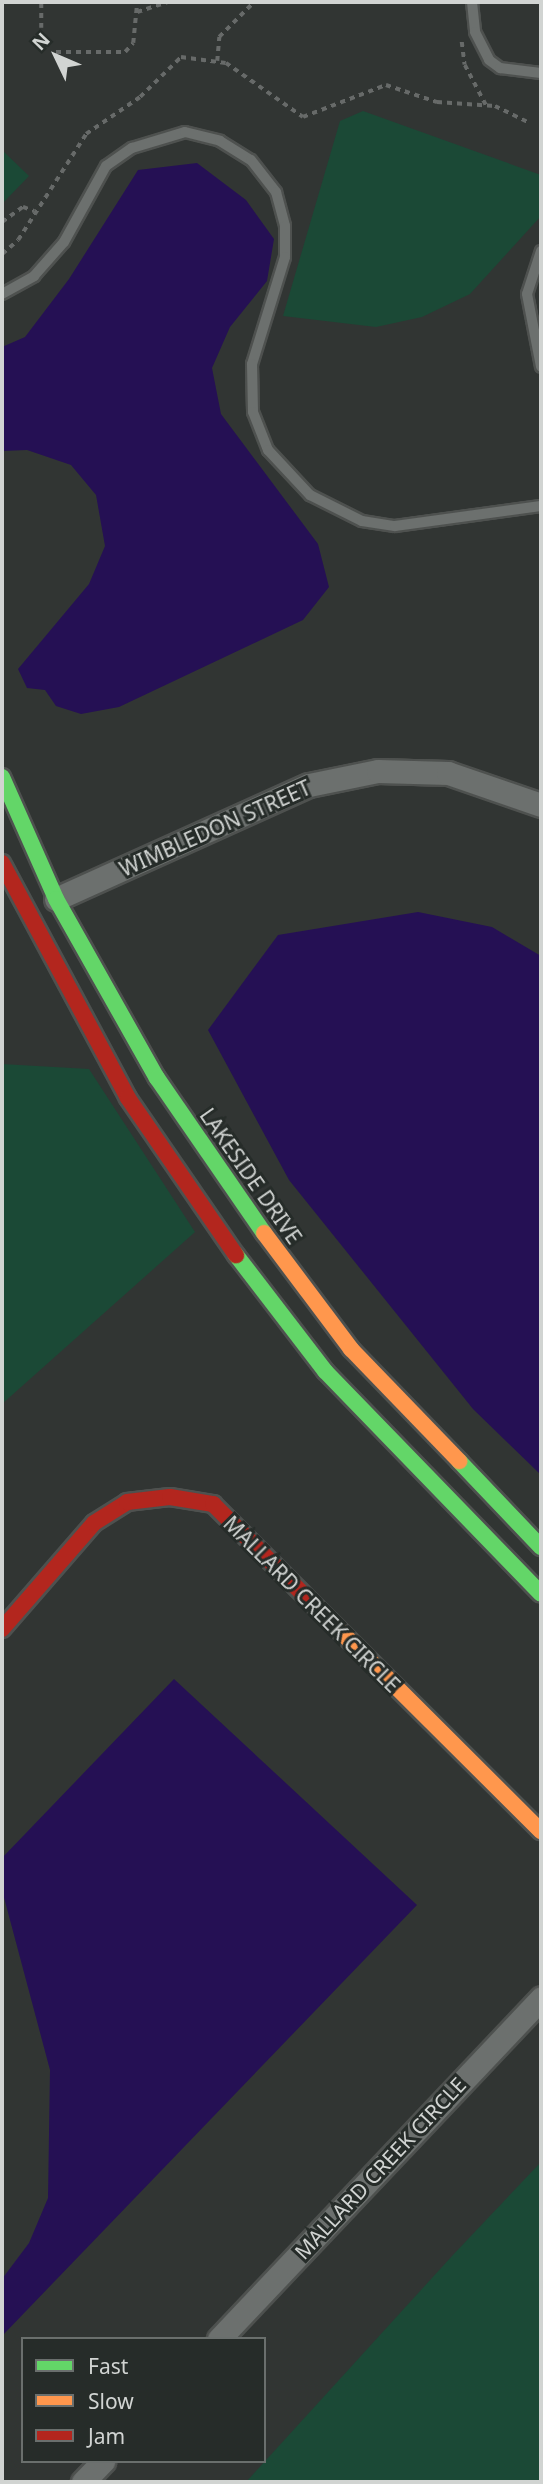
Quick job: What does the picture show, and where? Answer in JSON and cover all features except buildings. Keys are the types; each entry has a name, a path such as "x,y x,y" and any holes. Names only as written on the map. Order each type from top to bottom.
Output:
{"street":[{"name":"WIMBLEDON STREET","path":"56,899 309,785 377,771 448,773 541,805"},
{"name":"LAKESIDE DRIVE","path":"2,777 56,899 157,1078 351,1349 541,1547"},
{"path":"2,863 128,1098 232,1249 343,1391 541,1594"},
{"name":"MALLARD CREEK CIRCLE","path":"2,1629 94,1523 127,1502 170,1497 213,1504 541,1830"},
{"name":"MALLARD CREEK CIRCLE","path":"221,2337 541,1998"},
{"path":"83,2482 101,2463"}],"lane":[{"path":"471,2 475,32 489,60 512,71 541,73"},
{"path":"2,294 34,276 64,242 106,166 124,154 185,132 220,141 251,160 276,192 285,226 285,257 252,364 253,412 268,450 310,495 362,521 395,526 541,506"},
{"path":"541,251 527,294 541,367"}],"path":[{"path":"41,2 41,28"},
{"path":"55,52 125,52 132,43 137,2"},
{"path":"136,12 167,2"},
{"path":"217,61 219,37 254,2"},
{"path":"460,29 465,65 486,105"},
{"path":"2,254 86,134 141,96 171,63 191,56 217,61 303,117 387,85 437,102 486,105 528,122"},
{"path":"2,222 23,207 34,211"}],"green space":[{"path":"363,111 541,175 541,216 470,294 422,317 376,327 283,316 340,121"},
{"path":"2,150 29,176 2,204"},
{"path":"2,1064 89,1069 195,1232 2,1404"},
{"path":"541,2162 541,2482 246,2482 266,2463 452,2256"}],"shaded area":[{"path":"197,163 246,200 274,239 267,281 230,327 212,368 221,414 318,544 329,587 303,620 119,707 81,714 56,706 45,690 27,688 18,669 89,584 105,546 96,495 71,465 27,450 2,451 2,347 25,337 69,279 138,170"},
{"path":"418,912 492,927 541,956 541,1475 473,1409 289,1180 208,1030 278,935"},
{"path":"174,1679 417,1905 2,2336 2,2279 29,2243 48,2198 50,2070 2,1890 2,1858"}],"traffic: fast":[{"path":"2,777 56,899 157,1078 264,1233"},
{"path":"236,1255 325,1371 541,1594"},
{"path":"459,1461 541,1547"}],"traffic: slow":[{"path":"264,1233 351,1349 459,1461"},
{"path":"330,1621 541,1831"}],"traffic: jam":[{"path":"2,863 128,1098 236,1255"},
{"path":"2,1629 94,1523 127,1502 170,1497 213,1504 330,1621"}]}
